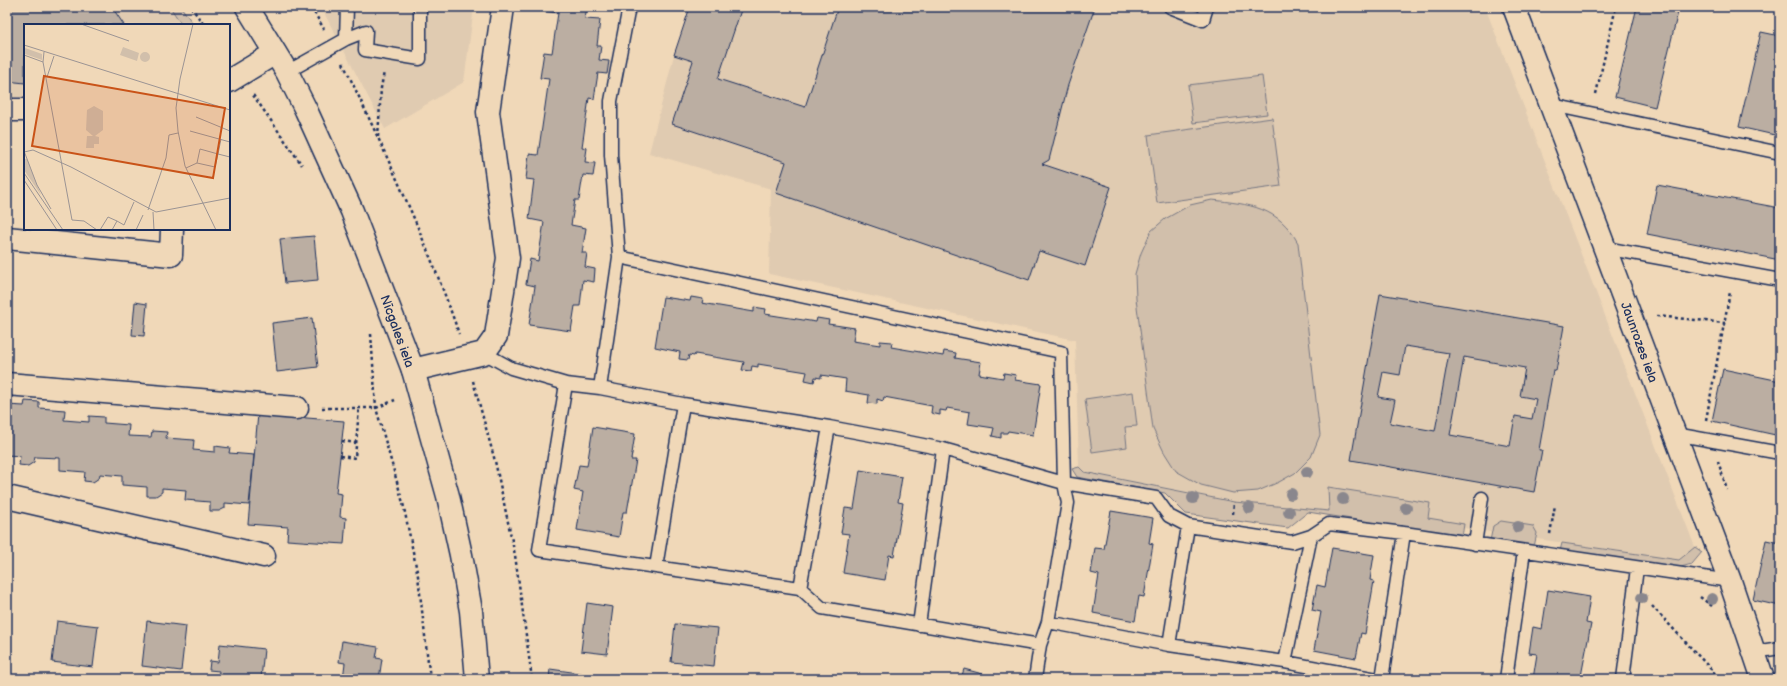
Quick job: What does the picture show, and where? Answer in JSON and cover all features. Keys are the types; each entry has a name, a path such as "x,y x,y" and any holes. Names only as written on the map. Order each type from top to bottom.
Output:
{"street":[{"name":"Nīcgales iela","path":"247,7 287,72 306,110 352,211 413,370 448,496 461,555 471,611 477,679"},
{"path":"413,370 484,353 496,336 508,258 488,112 503,7"},
{"name":"Jaunrozes iela","path":"1514,7 1730,581 1763,679"},
{"path":"234,78 275,53"},
{"path":"7,110 24,110"},
{"path":"7,238 171,255 172,230"},
{"path":"7,384 298,408"},
{"path":"7,497 264,556"}],"lane":[{"path":"346,39 347,7"},
{"path":"287,72 346,39 366,32 365,50 420,59 420,7"},
{"path":"600,388 619,257 611,155 611,101 629,7"},
{"path":"1170,7 1203,20 1208,7"},
{"path":"1552,105 1780,153"},
{"path":"1605,248 1780,280"},
{"path":"619,257 1061,352 1064,483 1068,503 1048,622 1040,645 1035,679"},
{"path":"484,353 511,368 566,384 600,388 683,404 829,427 943,449 1064,483 1156,498 1169,516 1188,526 1292,542 1311,536 1329,524 1404,533 1730,581"},
{"path":"566,384 539,550 800,588 822,608 1040,645"},
{"path":"656,567 683,404"},
{"path":"800,588 829,427"},
{"path":"1674,434 1780,453"},
{"path":"919,625 943,449"},
{"path":"1475,544 1482,498"},
{"path":"1169,645 1188,526"},
{"path":"1382,679 1404,533"},
{"path":"1285,662 1311,536"},
{"path":"1506,679 1524,551"},
{"path":"1623,679 1637,568"},
{"path":"1048,622 1169,645 1285,662 1377,679"},
{"path":"1754,652 1780,648"}],"path":[{"path":"191,7 203,24"},
{"path":"1591,114 1616,7"},
{"path":"378,137 381,88 387,53"},
{"path":"234,78 305,170"},
{"path":"1727,490 1705,422 1734,272"},
{"path":"1633,323 1650,315 1725,323"},
{"path":"370,329 376,408 403,502 418,576 430,679"},
{"path":"298,408 376,408"},
{"path":"340,456 355,458 359,408"},
{"path":"342,441 356,443"},
{"path":"1546,555 1555,505"},
{"path":"1699,597 1715,608"},
{"path":"1648,602 1720,679"}],"shaded area":[{"path":"7,7 182,7 194,24 24,24 24,97 7,97"},
{"path":"170,7 181,7 193,24 181,24"},
{"path":"321,7 474,7 464,82 385,129"},
{"path":"690,7 1485,7 1695,547 1679,560 1463,528 1234,502 1084,472 1079,467 1075,340 769,274 771,189 649,153 674,55"},
{"path":"1262,76 1267,114 1193,123 1188,85"},
{"path":"1272,118 1281,186 1157,203 1148,135"},
{"path":"1212,200 1250,206 1272,215 1282,222 1298,243 1320,435 1311,457 1295,473 1258,491 1233,493 1201,485 1176,471 1164,452 1153,429 1136,299 1135,274 1141,253 1151,231 1165,219 1190,205"},
{"path":"1133,392 1137,426 1125,427 1127,447 1092,452 1085,399"},
{"path":"1079,467 1084,472 1234,502 1329,511 1328,487 1430,503 1428,518 1464,524 1462,537 1308,512 1288,528 1186,514 1165,493 1077,477 1072,469"},
{"path":"1501,521 1533,526 1537,533 1534,547 1490,541 1493,526"},
{"path":"1562,543 1679,560 1695,547 1702,552 1692,564 1677,568 1560,551"}],"building":[{"path":"7,7 112,7 123,24 24,24 24,83 7,81"},
{"path":"543,7 587,7 585,19 600,20 597,46 601,46 599,60 609,61 607,74 598,73 594,99 589,98 582,147 587,148 585,162 595,163 593,176 583,175 579,200 575,200 571,225 586,228 582,253 587,253 585,267 595,269 594,282 583,280 580,306 575,306 571,331 529,325 535,286 526,284 530,259 538,261 544,222 529,219 534,180 526,179 529,154 538,155 549,79 540,78 544,52 552,53 558,13 543,11"},
{"path":"690,7 742,7 718,79 805,107 838,7 1095,7 1068,85 1049,160 1042,164 1111,187 1085,266 1039,251 1029,280 776,193 786,162 672,124 693,61 674,55"},
{"path":"1637,7 1655,7 1678,12 1655,107 1615,97"},
{"path":"1761,32 1780,36 1779,136 1739,127"},
{"path":"1657,185 1780,208 1780,260 1647,234"},
{"path":"314,236 318,280 285,283 280,239"},
{"path":"1380,294 1564,326 1556,371 1553,370 1539,450 1542,450 1534,492 1351,460","holes":["1405,346 1449,353 1435,431 1390,423 1395,400 1378,397 1383,372 1400,375","1464,357 1525,368 1520,396 1536,399 1532,419 1515,416 1510,446 1450,435"]},
{"path":"663,297 690,301 691,297 703,299 702,303 754,312 754,307 766,309 765,314 816,322 817,318 829,320 828,324 855,328 853,341 880,345 880,341 892,342 891,347 943,356 944,351 956,353 955,358 981,362 979,374 1003,378 1004,373 1016,375 1015,380 1041,384 1033,435 1008,431 1007,433 1001,433 1001,438 992,436 994,428 968,424 970,412 947,408 946,411 940,410 940,415 931,413 932,406 884,397 883,401 877,399 877,404 868,403 869,395 845,391 846,379 821,375 821,378 815,377 814,382 805,380 807,372 758,364 758,367 752,366 751,371 742,370 744,362 695,354 694,356 689,355 688,360 679,359 680,352 655,347"},
{"path":"135,302 147,304 144,336 132,335"},
{"path":"312,318 318,367 277,372 272,323"},
{"path":"1723,369 1780,381 1780,436 1712,421"},
{"path":"25,401 39,402 39,408 65,410 64,420 89,422 89,416 104,417 104,423 129,425 128,436 151,437 152,431 167,432 166,438 194,440 193,450 215,452 215,446 230,448 229,453 254,455 249,505 225,503 225,508 219,511 210,511 210,502 185,500 186,490 162,488 162,492 156,496 147,496 147,487 122,485 122,476 100,474 99,478 93,482 84,481 85,472 60,470 60,458 35,457 34,462 28,466 19,465 20,456 7,455 7,405 24,406"},
{"path":"258,414 344,421 336,493 342,494 340,517 346,518 344,544 287,540 288,527 248,524"},
{"path":"593,427 635,434 631,460 636,460 627,512 623,512 619,537 577,530 583,492 574,490 579,465 587,466"},
{"path":"860,470 902,477 898,502 903,503 894,556 889,555 885,580 843,573 849,534 841,533 845,508 854,509"},
{"path":"1111,511 1153,518 1149,543 1153,544 1144,597 1139,596 1135,621 1093,613 1099,575 1091,573 1095,548 1104,549"},
{"path":"1766,540 1780,543 1780,606 1753,600"},
{"path":"1332,548 1374,555 1370,580 1374,581 1365,634 1361,633 1356,658 1314,650 1321,612 1312,610 1317,585 1325,587"},
{"path":"1548,590 1590,597 1586,623 1591,624 1581,676 1577,675 1576,679 1533,679 1537,654 1529,653 1533,627 1542,629"},
{"path":"587,603 613,607 607,654 581,651"},
{"path":"57,621 98,626 93,667 52,662"},
{"path":"147,621 186,626 181,671 142,666"},
{"path":"675,624 718,628 714,666 671,662"},
{"path":"342,641 378,647 376,658 382,659 379,679 343,679 345,663 339,662"},
{"path":"220,644 264,649 261,679 218,679 219,671 209,670 210,661 218,662"},
{"path":"550,669 593,675 592,679 549,679"},
{"path":"964,669 1001,679 961,679"}]}
